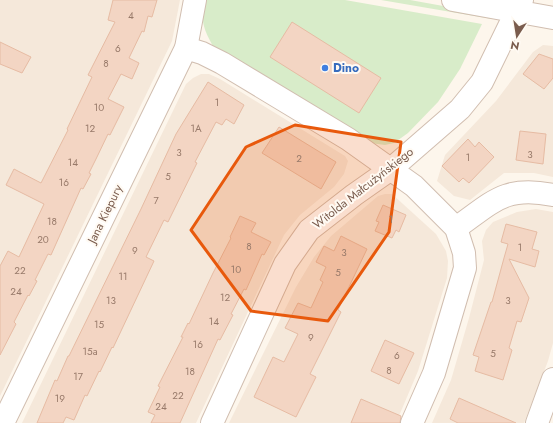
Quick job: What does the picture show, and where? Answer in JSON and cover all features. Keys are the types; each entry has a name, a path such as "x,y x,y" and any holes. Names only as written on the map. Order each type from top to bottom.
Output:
{"street":[{"name":"Jana Kiepury","path":"3,423 186,48 195,0"},
{"path":"453,0 519,6 553,18"},
{"name":"Witolda Małcużyńskiego","path":"212,423 285,264 309,230 354,195 391,169 460,109 482,82 519,6"},
{"path":"186,48 222,62 348,139 414,186 456,228 464,253 465,268 434,373 412,423"},
{"path":"456,228 500,197 523,192 538,192 553,195"},
{"path":"537,423 553,379"}],"highlighted area":[{"path":"295,125 401,142 389,232 328,321 251,311 191,230 246,147"}],"shaded area":[{"path":"0,0 180,0 172,41 0,396"},
{"path":"543,45 553,46 553,177 534,173 504,173 470,200 454,196 437,181 445,155 496,101 533,52"},
{"path":"201,74 209,74 220,79 345,156 348,161 344,174 334,187 300,215 284,235 196,423 22,423 186,84"},
{"path":"392,194 436,234 446,251 448,261 447,278 418,371 396,423 229,423 296,287 314,257 331,236 378,196"},
{"path":"536,209 553,212 553,343 548,361 524,423 432,423 451,380 469,318 484,260 482,241 486,230 493,222 517,212"}],"green space":[{"path":"204,0 345,0 482,24 460,69 438,102 408,133 394,143 385,145 370,143 214,48 204,25 202,14"},
{"path":"381,0 410,0 482,13 492,19"}],"building":[{"path":"113,0 157,0 152,17 148,16 144,32 142,31 129,58 139,63 132,79 121,74 108,99 124,107 110,135 108,134 89,173 91,174 83,189 81,188 51,255 48,254 35,280 37,281 14,322 16,324 0,355 0,266 8,251 19,257 44,204 6,185 14,169 41,183 68,130 67,129 92,77 88,75 115,22 108,20"},
{"name":"Dino","path":"292,22 381,78 359,113 270,57"},
{"path":"0,42 31,57 22,73 0,64"},
{"path":"539,54 553,59 553,78 544,89 523,74"},
{"path":"208,82 244,105 234,124 226,119 222,125 216,122 195,162 197,163 168,222 164,220 146,257 154,261 113,348 112,347 87,396 85,395 74,420 66,417 63,423 37,423 55,380 57,381 176,134"},
{"path":"279,127 336,162 321,189 262,153"},
{"path":"520,131 546,134 543,164 516,160"},
{"path":"468,139 475,147 479,142 494,157 469,183 463,178 459,182 442,166"},
{"path":"383,205 406,215 399,232 396,230 392,238 375,231 379,222 376,221"},
{"path":"240,216 256,223 251,232 271,242 264,255 262,254 246,290 244,289 231,314 233,315 220,340 218,339 180,423 151,423 155,415 148,412 160,387 158,386 231,238 230,237"},
{"path":"506,224 537,232 532,249 539,251 535,267 509,259 529,298 521,322 517,321 509,348 512,350 503,380 475,371 479,357 473,355 492,302 508,244 501,242"},
{"path":"341,236 367,249 338,310 341,312 310,374 316,377 296,417 254,397 273,357 284,362 298,334 285,328 298,303 311,308 323,282 320,280 326,267 316,262 324,246 334,251"},
{"path":"385,340 414,353 399,384 371,371"},
{"path":"459,398 516,423 458,423 450,419"},
{"path":"361,399 401,416 400,423 351,423"}],"place":[{"name":"Dino","path":"325,68"}]}
